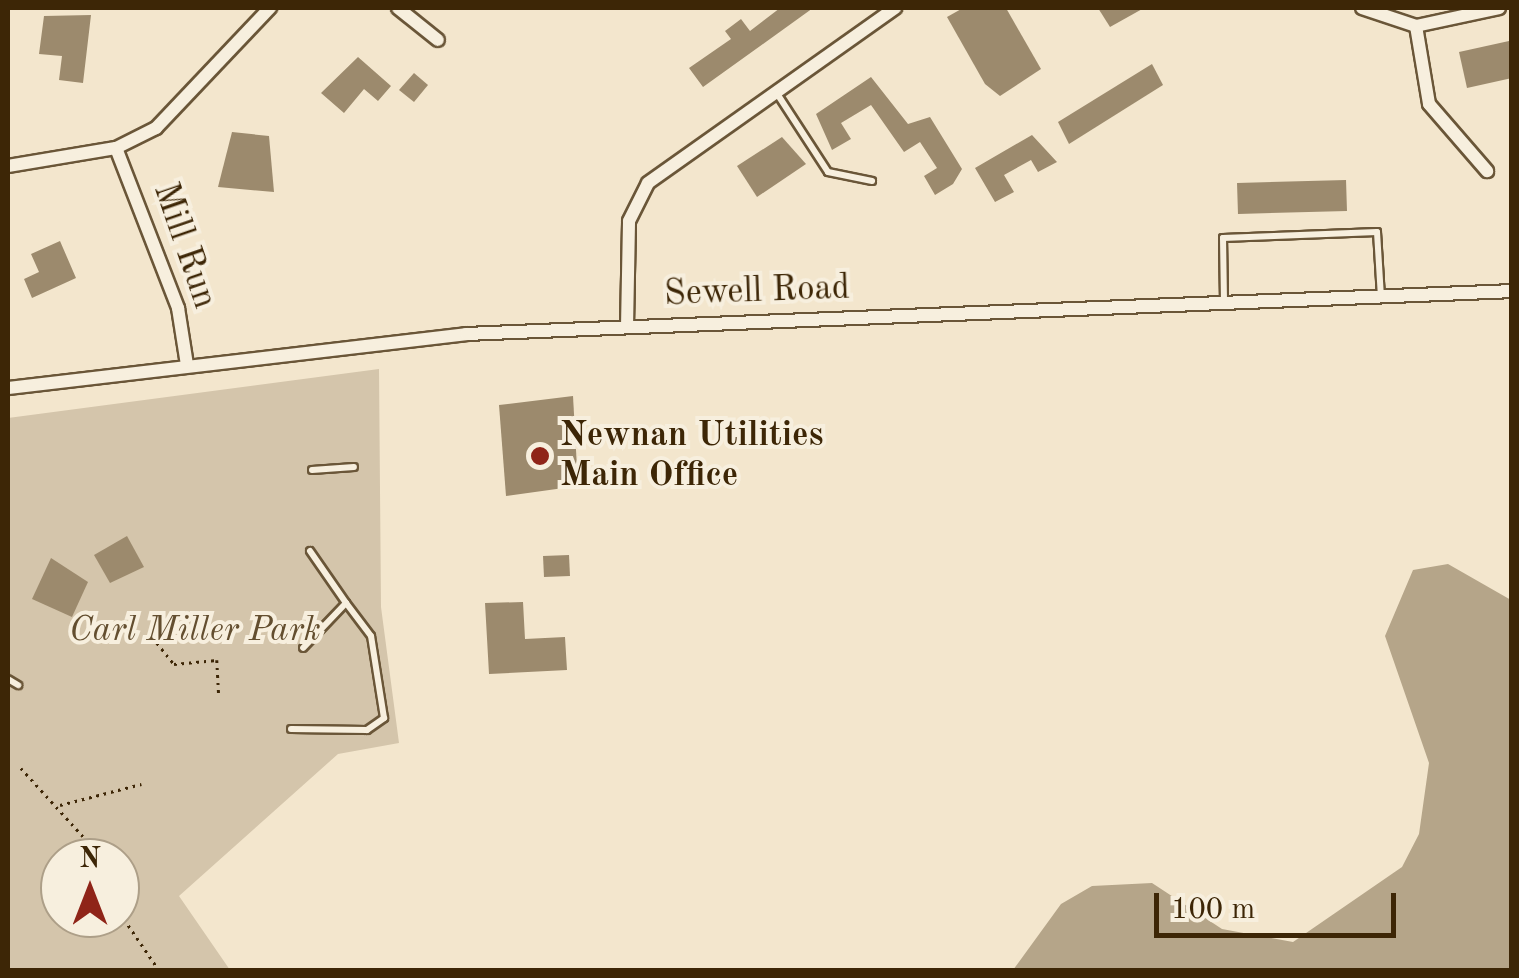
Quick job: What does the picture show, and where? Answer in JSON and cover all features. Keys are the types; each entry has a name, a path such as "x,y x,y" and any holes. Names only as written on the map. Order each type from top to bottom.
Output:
{"street":[{"path":"8,166 116,148 195,96 270,8"},
{"path":"398,8 438,40"},
{"path":"627,327 629,221 648,183 895,8"},
{"path":"1362,8 1416,26 1499,8"},
{"path":"1416,26 1429,104 1486,171"},
{"name":"Mill Run","path":"116,148 174,293 187,364"},
{"name":"Sewell Road","path":"8,388 187,364 627,327 1512,291"}],"lane":[{"path":"775,91 828,172 872,181"},
{"path":"1224,303 1223,238 1377,232 1381,296"},
{"path":"312,470 354,468"},
{"path":"291,728 367,730 384,718 371,636 310,551"},
{"path":"304,648 346,602"},
{"path":"8,680 18,684"}],"path":[{"path":"157,644 174,664 217,660 219,694"},
{"path":"21,768 86,838"},
{"path":"59,806 141,784"},
{"path":"137,938 159,970"}],"green space":[{"name":"Carl Miller Park","path":"379,369 381,607 399,743 338,754 179,896 230,970 8,970 8,418"}],"shaded area":[{"path":"1448,564 1511,600 1511,970 1013,970 1061,904 1092,886 1152,883 1222,929 1293,942 1402,867 1419,834 1429,763 1385,636 1413,570"}],"building":[{"path":"780,8 813,8 703,87 689,68 731,39 725,31 741,19 750,31"},
{"path":"963,8 1006,8 1041,69 1000,96 985,84 947,17"},
{"path":"1098,8 1144,8 1110,27"},
{"path":"91,15 83,83 59,80 62,56 39,54 44,16"},
{"path":"1509,41 1512,78 1467,88 1459,52"},
{"path":"358,57 391,86 378,101 364,89 344,113 321,93"},
{"path":"1152,64 1163,85 1069,144 1058,122"},
{"path":"414,73 428,85 414,102 399,90"},
{"path":"871,77 908,124 930,117 962,169 953,184 935,195 924,176 937,168 920,142 904,152 871,105 841,123 851,139 832,150 816,114"},
{"path":"232,132 269,136 274,192 218,187"},
{"path":"1032,135 1057,162 1038,172 1031,160 1004,175 1014,192 995,202 975,168"},
{"path":"782,137 806,164 757,197 737,166"},
{"path":"1346,180 1347,211 1238,214 1237,183"},
{"path":"60,241 76,278 32,298 24,279 39,272 31,254"},
{"name":"Newnan Utilities Main Office","path":"573,396 578,486 506,496 499,405"},
{"path":"127,536 144,567 110,583 94,555"},
{"path":"569,555 570,576 544,577 543,556"},
{"path":"51,558 88,582 72,617 32,599"},
{"path":"523,602 525,639 565,637 567,670 489,674 485,603"}],"place":[{"name":"Newnan Utilities Main Office","path":"540,456"}]}
